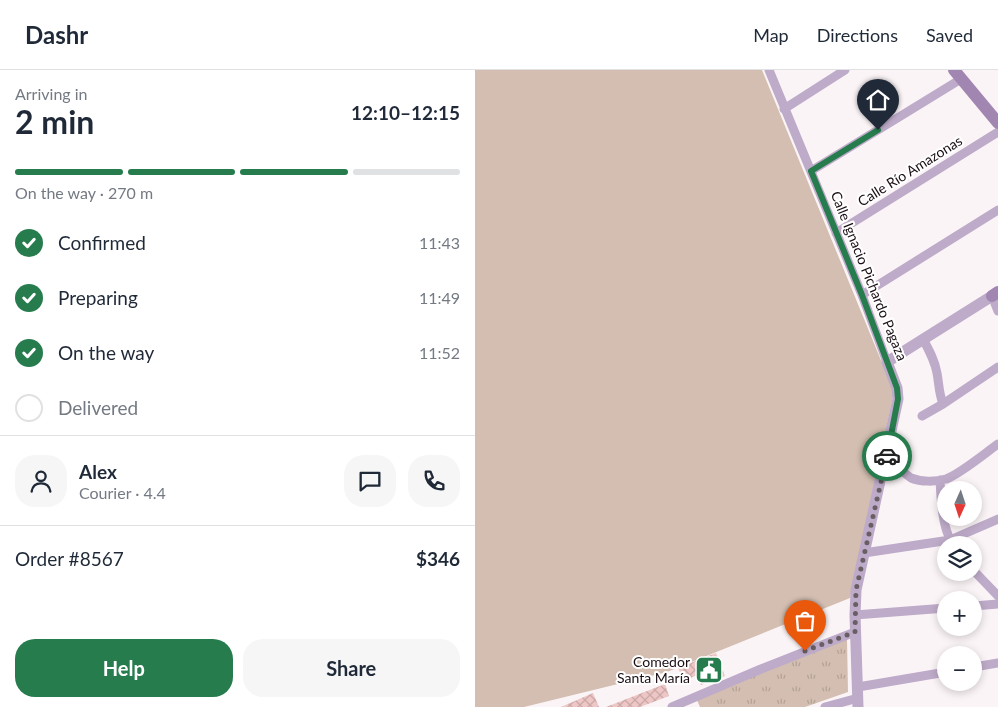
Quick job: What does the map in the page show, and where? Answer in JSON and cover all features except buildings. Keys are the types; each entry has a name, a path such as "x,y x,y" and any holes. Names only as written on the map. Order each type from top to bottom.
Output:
{"main road":[{"path":"957,75 998,123"}],"street":[{"name":"Calle Ignacio Pichardo Pagaza","path":"769,70 862,295 897,388 898,399 856,590 855,632 858,697"},
{"path":"784,110 845,70"},
{"path":"811,171 957,75"},
{"name":"Calle Río Amazonas","path":"836,233 998,132"},
{"path":"862,295 998,210"},
{"path":"887,362 995,294 998,311"},
{"path":"923,339 934,361 940,397 943,404"},
{"path":"921,416 943,404 998,367"},
{"path":"886,458 911,478 940,480 955,475 998,444"},
{"path":"940,480 942,508 950,536"},
{"path":"964,536 998,519"},
{"path":"864,552 937,544"},
{"path":"982,580 998,596"},
{"path":"982,605 998,604"},
{"path":"855,615 937,609"},
{"path":"672,707 694,703 761,669 855,632"},
{"path":"982,666 998,663"},
{"path":"825,707 937,675"}],"green space":[{"path":"475,70 762,70 894,392 850,598 667,672 524,707 475,707"},
{"path":"847,639 848,692 805,707 700,707 696,698"}],"way so far":[{"path":"805,651 855,632 856,590 887,456"}],"place":[{"name":"Comedor Santa María","path":"709,670"}],"route":[{"path":"878,130 811,171 862,295 897,388 898,399 887,456"}]}
